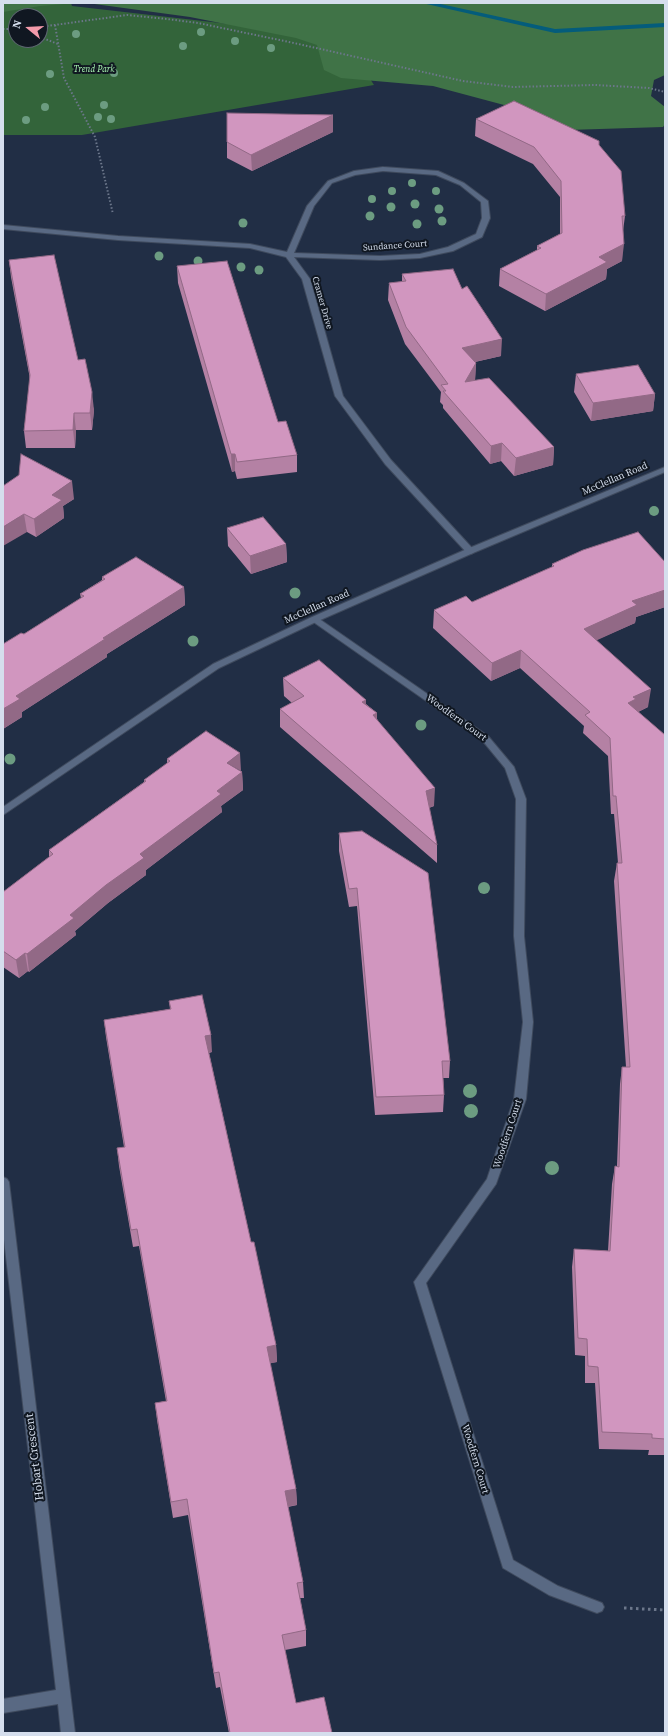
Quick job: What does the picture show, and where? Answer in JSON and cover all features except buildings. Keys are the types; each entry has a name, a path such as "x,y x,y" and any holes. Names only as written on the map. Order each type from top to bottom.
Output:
{"street":[{"name":"Sundance Court","path":"383,169 414,170 438,173 462,184 484,201 486,218 479,235 450,249 420,256 380,258 289,255 311,206 330,182 354,173 383,169"},
{"path":"3,227 118,238 250,246 289,255"},
{"name":"Cramer Drive","path":"289,255 306,279 339,396 388,462 470,551"},
{"name":"McClellan Road","path":"3,812 216,666 315,619 470,551 665,469"},
{"name":"Woodfern Court","path":"315,619 485,738 509,767 521,799 519,936 528,1022 520,1099 492,1181 420,1282 508,1564 554,1591 597,1607"},
{"name":"Hobart Crescent","path":"3,1182 68,1733"},
{"path":"3,1706 63,1696"}],"path":[{"path":"48,26 127,15 167,19 198,23 286,41 463,81 513,87 595,85 649,88 665,92"},
{"path":"55,25 64,78 95,137 118,238"},
{"path":"48,40 58,44"},
{"path":"597,1607 665,1610"}],"green space":[{"name":"Trend Park","path":"3,3 71,3 72,6 343,37 374,85 82,135 3,135"},
{"path":"3,3 76,3 28,8 8,8 8,11 3,12"},
{"path":"87,3 665,3 665,75 654,80 651,96 665,107 665,124 663,127 568,130 519,109 433,86 341,78 324,70 317,45 296,38 190,17"}],"waterway":[{"path":"426,3 555,31 665,25"}]}
